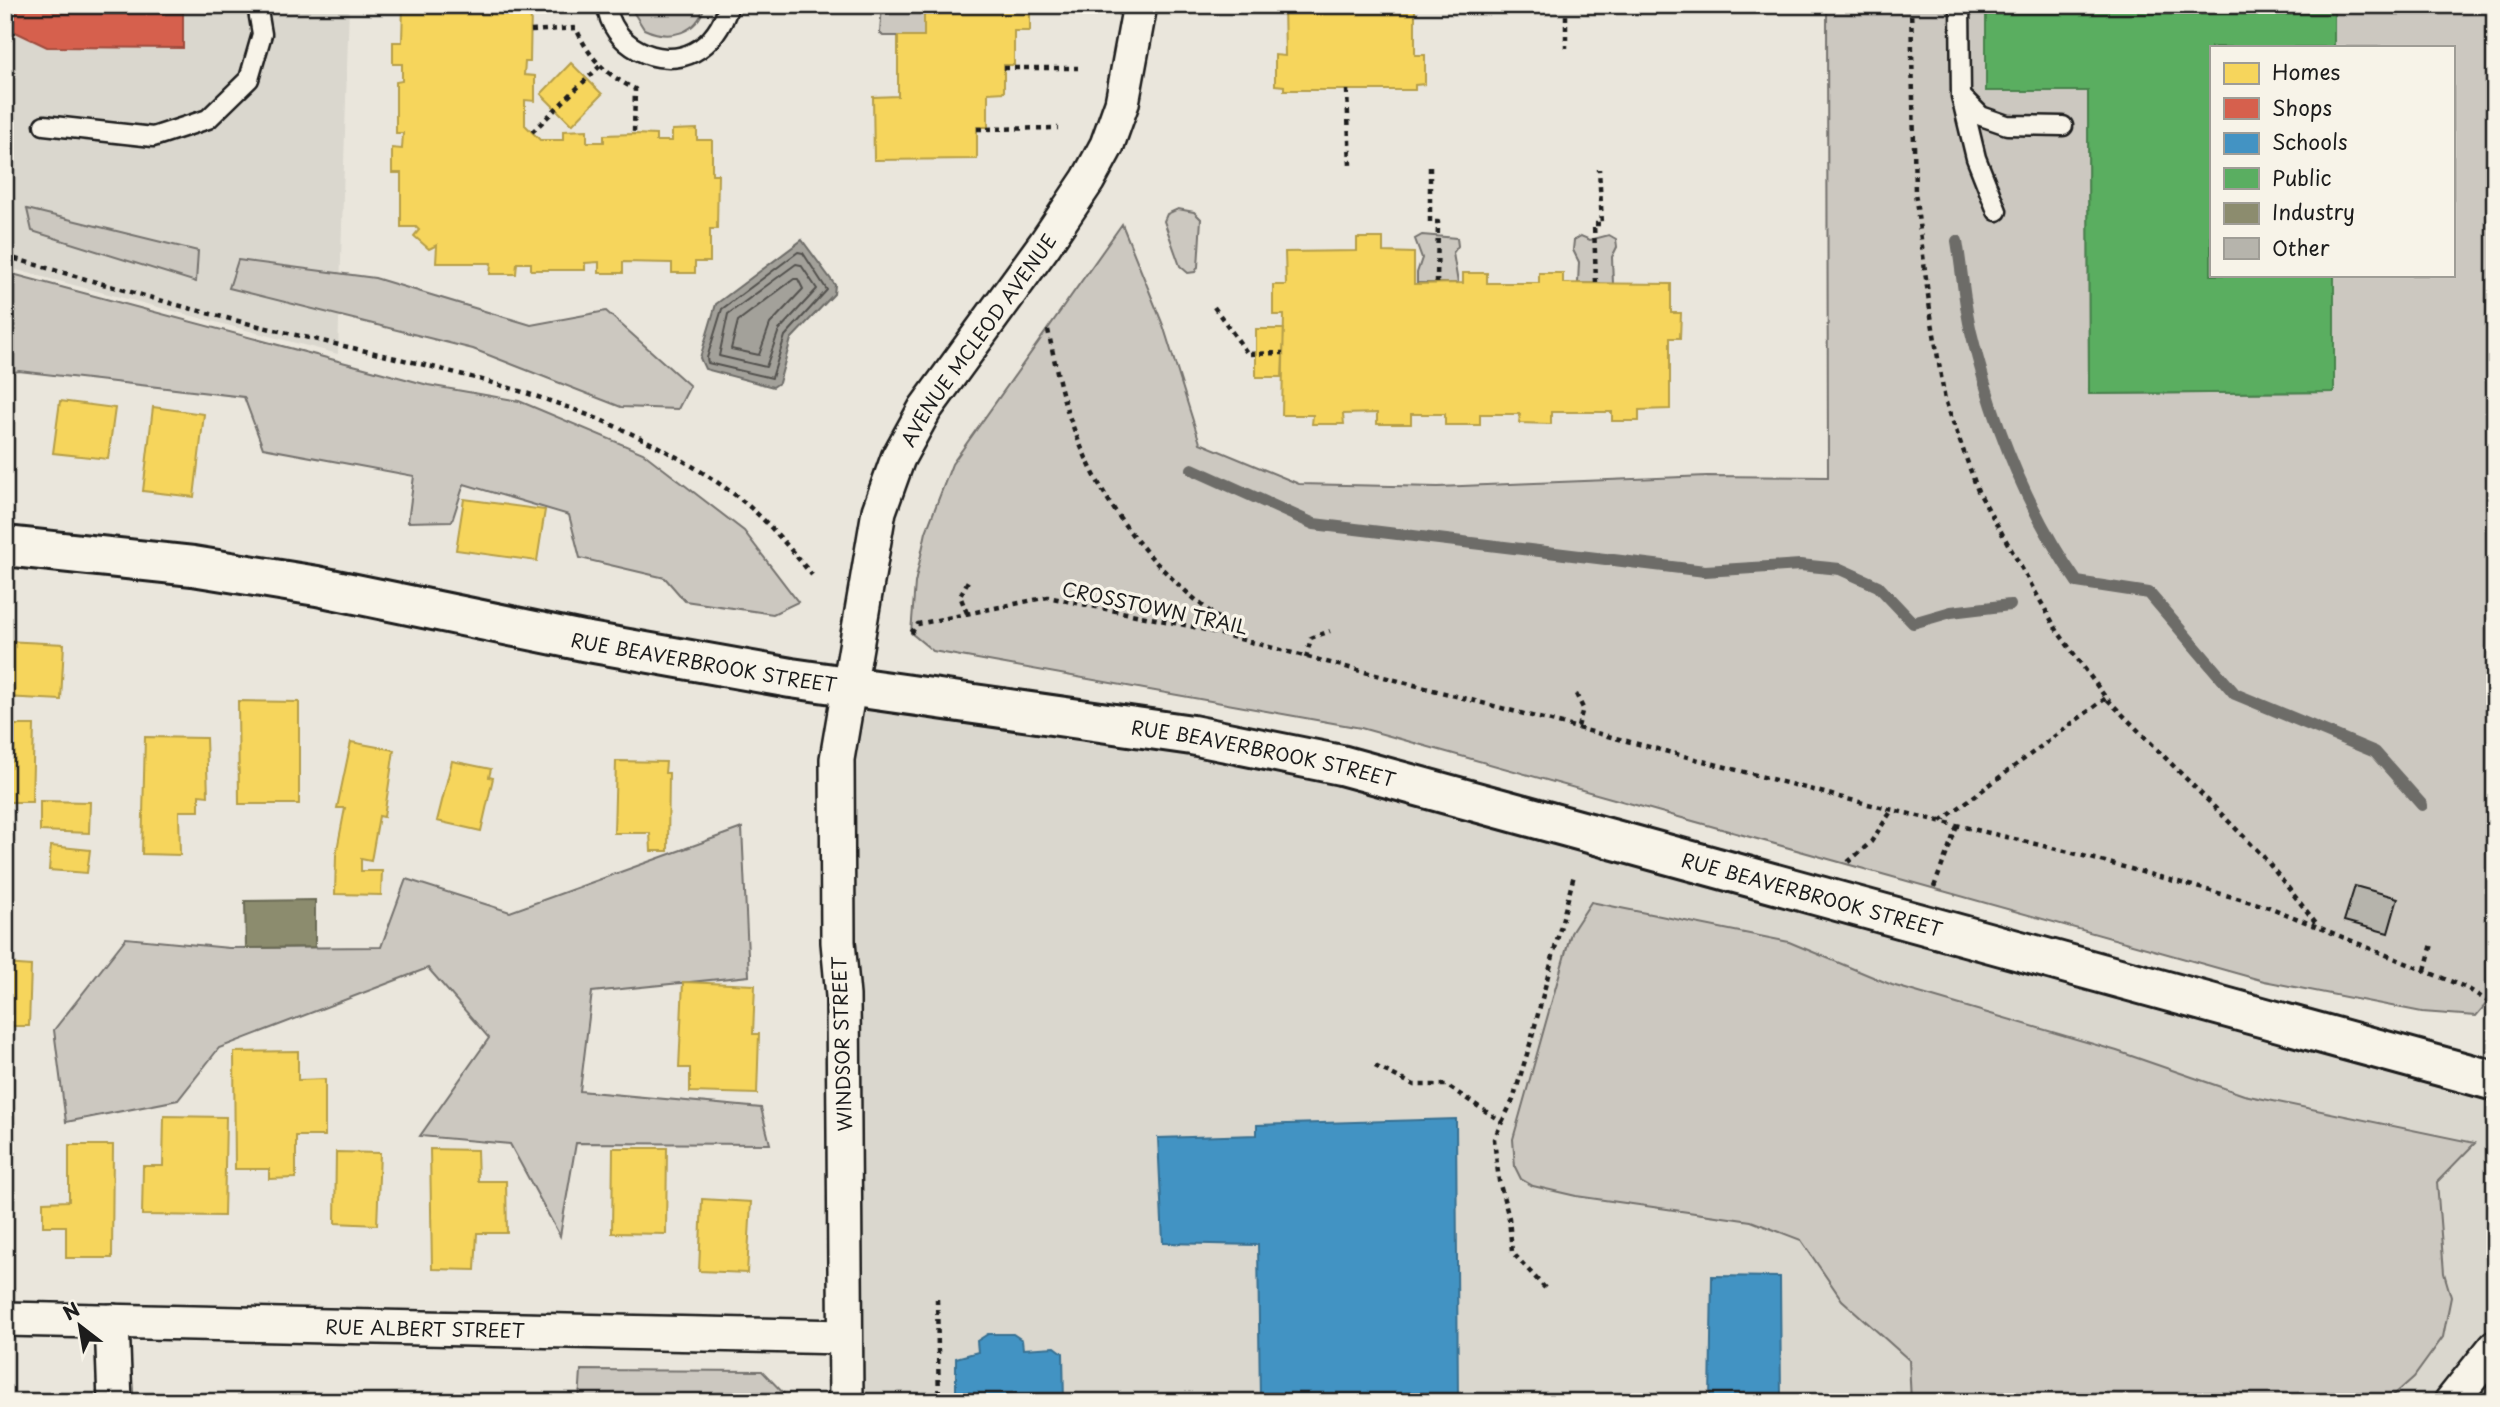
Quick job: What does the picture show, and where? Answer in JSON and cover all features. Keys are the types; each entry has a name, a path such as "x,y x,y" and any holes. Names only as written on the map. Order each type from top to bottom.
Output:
{"street":[{"name":"AVENUE MCLEOD AVENUE","path":"849,687 879,511 898,458 925,409 1088,180 1107,145 1122,103 1140,5"},
{"name":"RUE BEAVERBROOK STREET","path":"5,546 193,566 317,586 583,641 849,687 1192,735 1341,765 2495,1081"},
{"name":"WINDSOR STREET","path":"846,1402 843,996 838,942 837,759 849,687"},
{"name":"RUE ALBERT STREET","path":"5,1319 845,1337"},
{"path":"112,1321 115,1402"},
{"path":"2451,1402 2495,1347"}],"lane":[{"path":"44,125 153,137 208,119 248,79 262,34 257,5"},
{"path":"607,5 616,32 625,41 650,56 672,58 693,53 710,41 723,23 729,5"},
{"path":"1960,5 1961,96 1976,159 1997,211"},
{"path":"1961,96 1982,116 2007,125 2063,126"}],"path":[{"path":"1566,5 1566,48"},
{"path":"1911,5 1915,192 1945,400 1978,491 2058,632 2106,698 2262,855 2318,925"},
{"path":"1030,7 1090,8"},
{"path":"531,31 576,28 587,52 599,66 612,77 635,89 635,134"},
{"path":"532,132 625,41"},
{"path":"1004,68 1078,68"},
{"path":"1347,90 1350,166"},
{"path":"977,129 1058,128"},
{"path":"1430,167 1430,222 1438,222 1437,283"},
{"path":"1595,283 1594,224 1602,224 1599,169"},
{"path":"5,256 236,321 465,375 554,401 623,428 732,492 775,530 812,575"},
{"path":"1214,307 1248,354 1283,353"},
{"path":"1048,330 1068,412 1099,487 1138,545 1163,573 1192,600 1248,641"},
{"path":"967,613 960,596 968,581"},
{"name":"CROSSTOWN TRAIL","path":"911,633 918,624 1048,597 1122,611 1248,641 1892,810 2069,852 2269,907 2467,988 2495,1006"},
{"path":"1306,658 1311,638 1330,631"},
{"path":"1576,694 1583,708 1578,727"},
{"path":"1940,822 2106,698"},
{"path":"1844,865 1871,842 1892,810"},
{"path":"1932,890 1957,826"},
{"path":"1545,1289 1512,1252 1510,1218 1499,1181 1494,1139 1513,1100 1531,1041 1574,876"},
{"path":"2425,970 2432,944"},
{"path":"1375,1066 1414,1084 1446,1085 1502,1122"},
{"path":"937,1299 939,1402"}],"shaded area":[{"path":"5,5 349,5 338,354 5,267"},
{"path":"629,5 705,5 696,23 689,29 663,34 644,29"},
{"path":"882,5 924,5 924,36 883,36 880,33"},
{"path":"1827,5 1986,5 1986,91 2088,91 2089,394 2334,392 2334,276 2454,276 2454,46 2334,46 2334,5 2495,5 2495,854 2489,890 2487,1003 2476,1016 2422,1012 2264,981 1361,728 933,651 911,633 915,583 926,532 952,464 1122,224 1163,325 1200,443 1299,484 1438,487 1707,476 1828,477"},
{"path":"27,209 198,251 196,282 32,231"},
{"path":"1178,209 1194,212 1201,219 1198,267 1195,272 1188,273 1180,266 1164,221 1167,214"},
{"path":"1422,235 1457,238 1458,246 1453,253 1458,283 1417,283 1422,258 1415,239"},
{"path":"1609,235 1616,239 1617,247 1612,257 1613,284 1578,283 1579,262 1573,250 1574,240 1581,236 1590,240"},
{"path":"238,260 375,278 531,325 606,311 690,386 678,409 621,407 473,349 229,288"},
{"path":"5,272 428,385 519,401 643,453 744,531 798,602 773,614 685,601 665,578 580,558 569,515 464,484 452,521 408,522 414,476 263,448 244,397 19,371 5,374"},
{"path":"849,687 1192,735 2495,1080 2495,1402 847,1402"},
{"path":"742,828 749,976 592,992 580,1091 761,1108 770,1144 576,1143 560,1236 510,1144 420,1136 489,1038 428,968 219,1048 178,1100 66,1122 54,1030 126,938 229,948 381,947 406,879 510,912"},
{"path":"1591,902 1789,942 1892,985 2117,1051 2244,1095 2475,1143 2437,1182 2444,1273 2451,1297 2443,1337 2414,1377 2386,1402 1911,1402 1909,1360 1842,1300 1801,1240 1751,1221 1576,1196 1533,1186 1521,1179 1515,1167 1513,1139 1571,933"},
{"path":"581,1370 762,1371 791,1401 579,1402"}],"water":[{"path":"802,240 835,285 834,294 791,339 779,383 773,387 705,369 700,358 716,304"}],"building: Homes":[{"path":"403,5 524,5 531,9 530,62 525,62 524,75 535,76 535,101 525,100 525,125 540,140 563,140 563,131 587,130 587,142 604,142 604,135 634,134 656,135 656,141 672,141 672,130 697,129 697,140 712,140 712,174 718,174 717,229 710,229 710,262 695,262 695,273 672,273 672,263 623,262 623,273 599,273 599,262 585,263 585,270 531,270 531,263 517,263 516,274 490,274 491,263 436,263 437,245 429,249 414,236 419,230 416,227 401,227 401,173 392,173 392,148 402,149 403,133 396,133 396,82 402,81 402,64 393,64 393,42 402,42"},
{"path":"924,5 1030,5 1030,31 1014,31 1014,65 1004,65 1004,92 988,93 988,127 977,127 977,159 874,160 873,97 898,96 898,36 924,36"},
{"path":"1284,5 1415,5 1415,55 1425,55 1425,84 1415,85 1415,90 1284,90 1284,86 1275,85 1275,55 1285,56"},
{"path":"571,63 602,94 572,125 541,94"},
{"path":"1357,238 1383,238 1383,252 1414,253 1414,284 1463,283 1463,273 1487,273 1487,283 1539,283 1539,273 1563,273 1563,283 1671,284 1671,313 1681,313 1680,338 1670,338 1670,409 1639,410 1639,421 1612,421 1612,412 1551,412 1551,424 1519,423 1520,414 1480,414 1480,425 1445,425 1445,414 1411,414 1411,424 1377,424 1377,413 1343,414 1344,424 1312,424 1313,415 1282,415 1284,315 1273,315 1273,285 1286,285 1285,252 1357,251"},
{"path":"1256,329 1284,329 1282,377 1256,377"},
{"path":"5,399 12,399 5,457"},
{"path":"60,401 115,408 108,459 53,453"},
{"path":"153,407 204,414 194,497 143,491"},
{"path":"464,499 545,510 537,561 456,550"},
{"path":"5,641 64,644 61,700 5,697"},
{"path":"238,701 299,702 299,804 239,804"},
{"path":"5,725 34,725 32,802 5,802"},
{"path":"145,737 206,738 208,796 199,795 199,811 179,811 180,855 142,854"},
{"path":"351,742 394,750 384,817 379,816 371,861 361,859 361,871 382,871 381,895 335,894 336,855 345,808 337,808"},
{"path":"452,761 491,769 489,777 493,778 481,831 437,821"},
{"path":"616,761 666,762 665,773 669,773 668,851 651,851 650,833 614,833"},
{"path":"40,801 90,802 89,833 40,831"},
{"path":"51,846 90,850 87,873 49,870"},
{"path":"7,859 6,905 5,905"},
{"path":"5,964 31,966 29,1026 5,1026"},
{"path":"683,982 755,985 753,1034 759,1034 757,1094 690,1092 690,1068 679,1068"},
{"path":"298,1051 298,1080 325,1079 325,1136 296,1136 296,1178 269,1179 269,1169 235,1169 234,1052"},
{"path":"5,1054 8,1054 7,1116 5,1116"},
{"path":"164,1116 226,1117 224,1216 142,1215 143,1166 163,1166"},
{"path":"69,1145 113,1145 112,1258 66,1258 66,1226 43,1226 43,1202 69,1201"},
{"path":"613,1148 667,1148 666,1234 612,1233"},
{"path":"430,1149 477,1150 478,1181 506,1181 507,1233 477,1233 475,1270 432,1269"},
{"path":"336,1152 380,1153 377,1225 335,1223"},
{"path":"702,1199 751,1202 747,1273 699,1271"}],"building: Shops":[{"path":"5,5 183,5 183,48 47,47 5,27"}],"building: Schools":[{"path":"1456,1119 1458,1402 1260,1402 1258,1245 1163,1243 1158,1138 1257,1135 1257,1125"},
{"path":"1712,1276 1780,1277 1781,1402 1710,1402"},
{"path":"988,1334 1013,1334 1022,1340 1023,1349 1055,1347 1063,1353 1064,1402 956,1402 956,1358 978,1352 977,1341"}],"building: Public":[{"path":"1986,5 2334,5 2334,46 2210,46 2210,276 2334,276 2334,392 2089,394 2088,91 1986,91"}],"building: Industry":[{"path":"315,900 315,947 246,948 245,901"}],"building: Other":[{"path":"2355,886 2398,898 2388,933 2344,921"}],"waterway":[{"path":"1957,241 1971,332 2000,430 2041,524 2077,582 2149,593 2235,694 2375,752 2422,805"},
{"path":"1192,469 1314,524 1705,571 1800,565 1840,569 1878,586 1913,623 1951,612 2010,605"}]}
